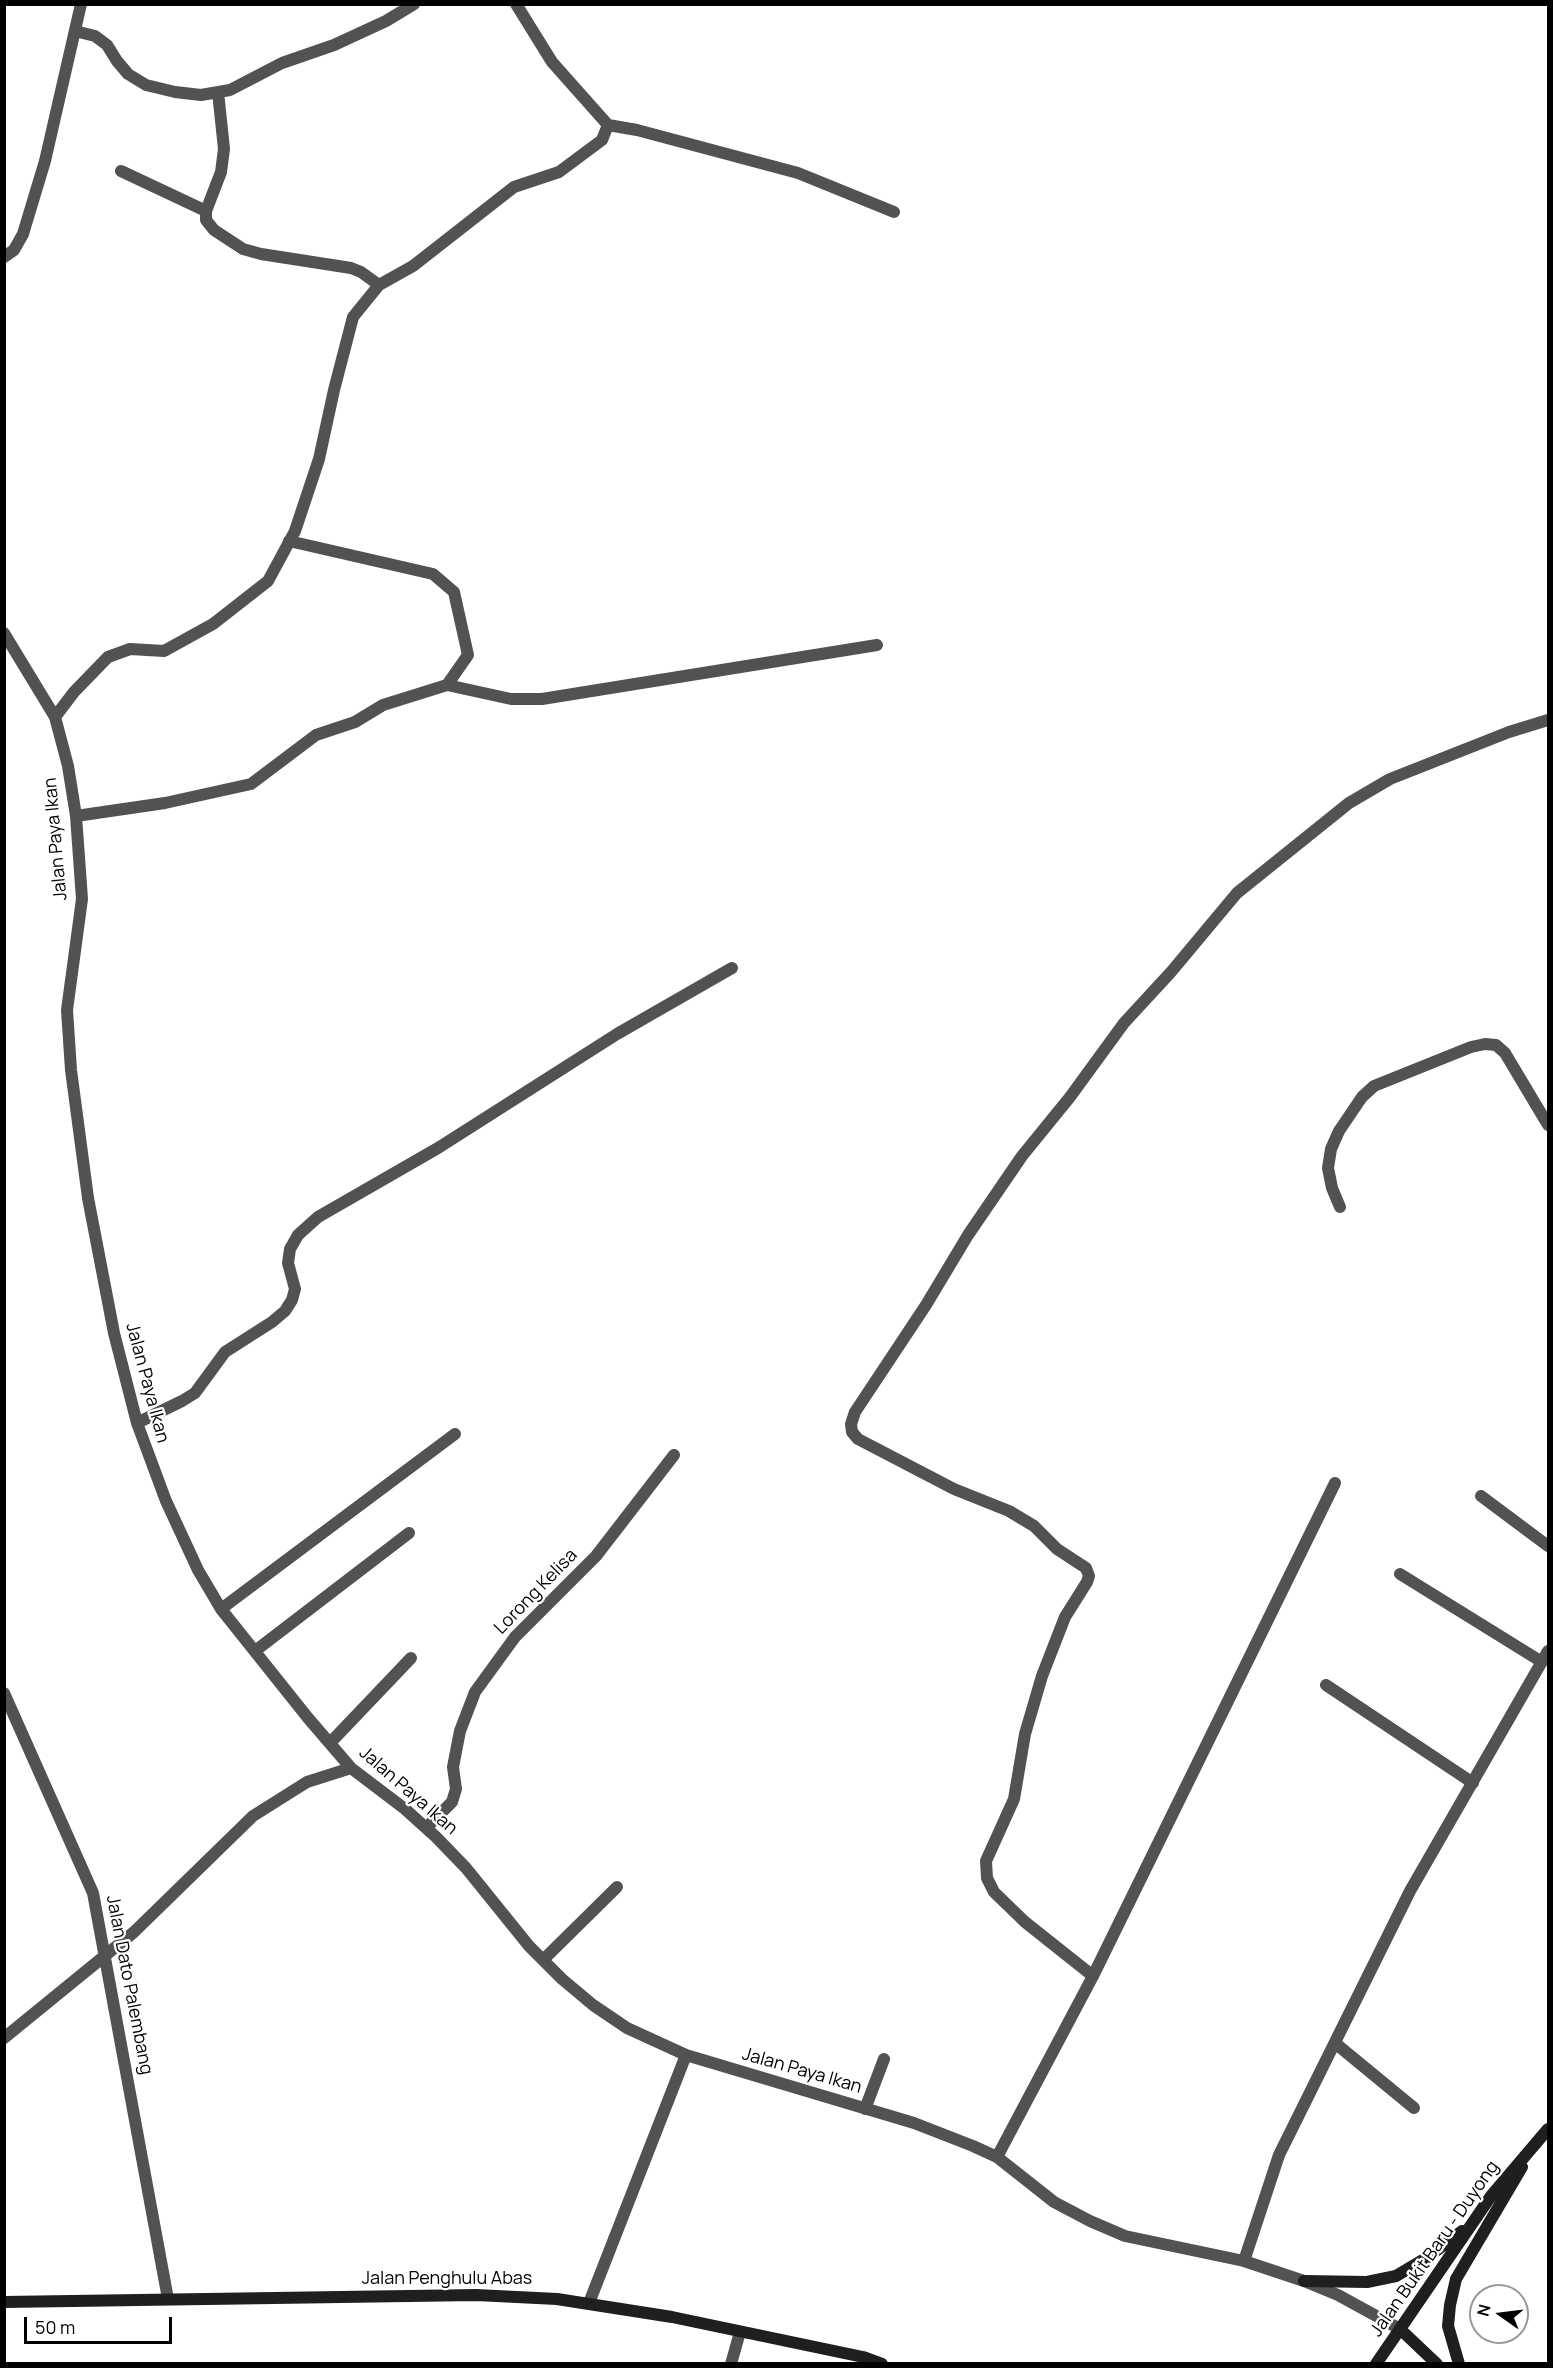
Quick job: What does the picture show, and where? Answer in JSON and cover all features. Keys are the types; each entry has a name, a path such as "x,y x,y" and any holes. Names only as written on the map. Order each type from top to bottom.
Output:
{"main road":[{"name":"Jalan Bukit Baru - Duyong","path":"1376,2364 1472,2222 1545,2132"},
{"path":"1459,2364 1448,2326 1456,2279 1545,2132"},
{"path":"1304,2281 1367,2282 1396,2276 1428,2257 1472,2222"},
{"name":"Jalan Penghulu Abas","path":"4,2302 476,2295 557,2299 740,2332 863,2357 882,2364"},
{"name":"Jalan Paya Ikan","path":"1400,2329 1437,2364"}],"street":[{"path":"4,257 14,250 23,234 45,161 81,4"},
{"path":"75,31 95,36 107,45 117,62 128,74 146,85 175,92 201,94 230,90 282,63 334,45 386,21 414,4"},
{"path":"516,4 552,62 608,125 637,130 798,173 894,212"},
{"path":"218,92 224,149 221,172 206,211 206,220 214,230 243,249 261,254 351,268 379,285"},
{"path":"55,717 74,692 108,657 130,649 164,651 213,624 268,581 295,531 320,459 334,390 353,317 379,285 413,266 514,188 559,172 602,140 608,125"},
{"path":"121,171 206,211"},
{"path":"289,541 433,574 454,592 468,655 447,685"},
{"name":"Jalan Paya Ikan","path":"4,633 55,717 68,766 76,816 81,899 67,1010 71,1070 88,1198 114,1333 137,1423 166,1501 198,1570 221,1609 330,1743 351,1768 405,1809 466,1868 543,1960 585,1999 618,2022 662,2046 686,2055 914,2123 997,2157 1054,2202 1125,2236 1244,2261 1304,2281 1338,2295 1400,2329"},
{"path":"76,816 165,803 251,784 316,735 355,722 383,705 447,685 512,699 542,699 876,645"},
{"path":"1093,1976 1025,1922 994,1892 987,1878 986,1861 1014,1799 1025,1734 1042,1676 1065,1617 1087,1582 1089,1576 1086,1568 1057,1549 1034,1526 1009,1511 954,1489 858,1439 852,1432 853,1418 968,1235 1022,1156 1070,1097 1124,1023 1171,972 1237,893 1348,802 1389,779 1509,732 1548,720"},
{"path":"137,1423 195,1393 225,1352 285,1311 292,1300 295,1289 288,1263 290,1250 298,1235 318,1217 438,1148 617,1034 732,968"},
{"path":"1340,1207 1332,1188 1328,1168 1331,1149 1350,1112 1374,1086 1460,1052 1485,1044 1496,1045 1504,1053 1548,1125"},
{"path":"221,1609 455,1434"},
{"name":"Lorong Kelisa","path":"426,1828 452,1802 456,1790 453,1767 460,1731 475,1692 515,1637 596,1556 674,1455"},
{"path":"997,2157 1093,1976 1335,1483"},
{"path":"1481,1496 1548,1546"},
{"path":"255,1651 409,1533"},
{"path":"1244,2261 1279,2155 1410,1892 1545,1657 1400,1574"},
{"path":"330,1743 411,1658"},
{"path":"1326,1685 1473,1783"},
{"name":"Jalan Dato Palembang","path":"4,1693 93,1893 168,2299"},
{"path":"4,2038 134,1932 253,1816 308,1782 351,1768"},
{"path":"543,1960 617,1887"},
{"path":"1335,2043 1414,2108"},
{"path":"589,2303 686,2055"},
{"path":"865,2109 884,2060"},
{"path":"731,2364 740,2332"}]}
